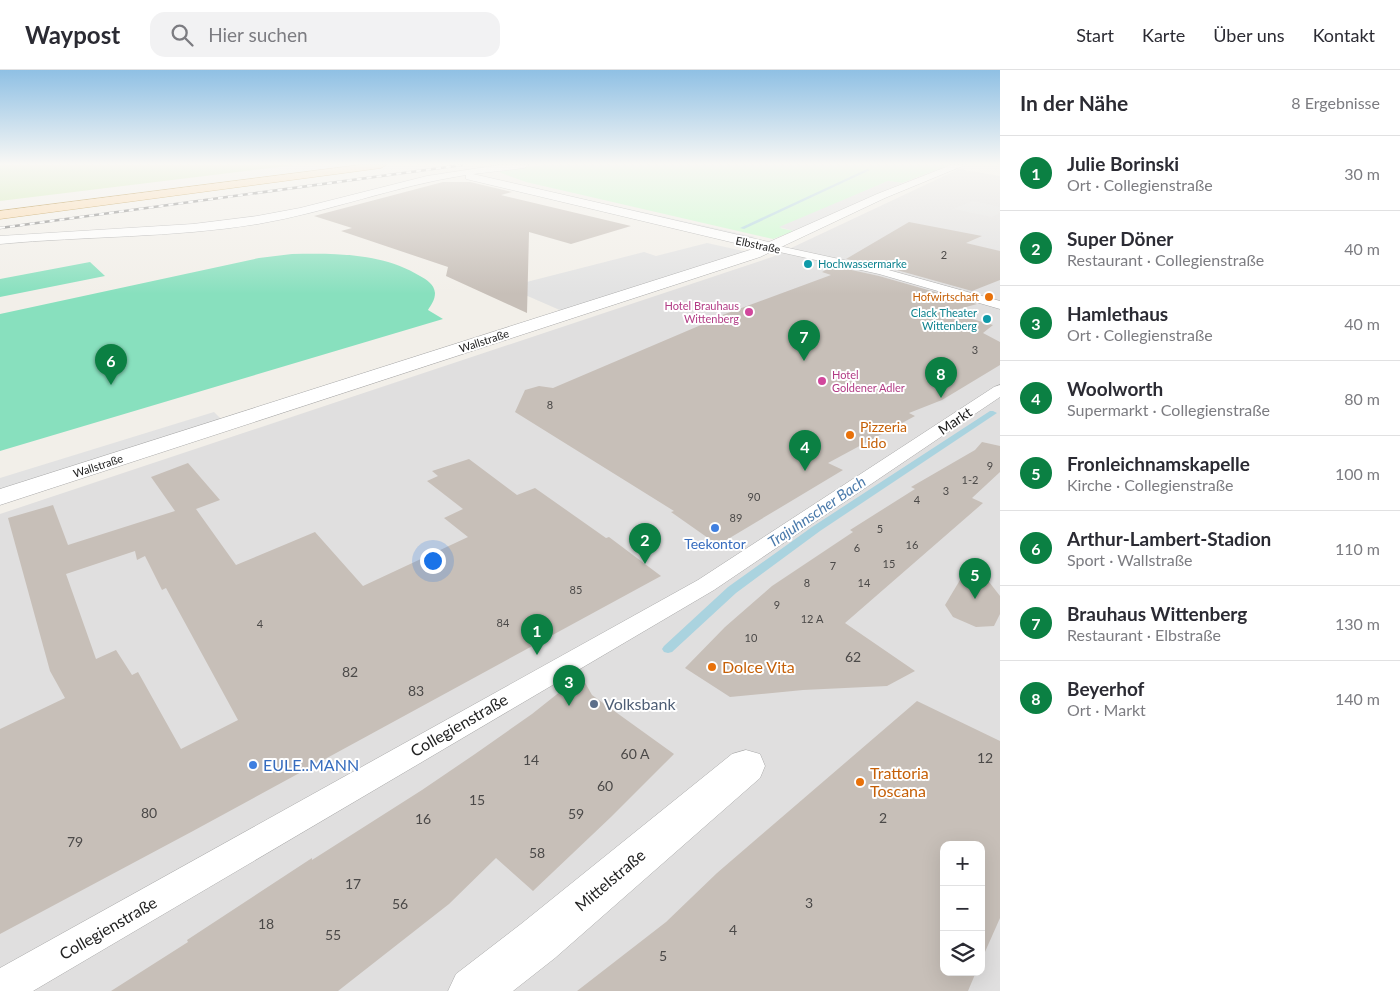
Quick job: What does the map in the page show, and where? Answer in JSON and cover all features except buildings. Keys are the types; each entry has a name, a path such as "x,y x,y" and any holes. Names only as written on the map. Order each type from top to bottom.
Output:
{"main road":[{"path":"0,214 47,208"}],"street":[{"path":"0,240 56,235 168,230 256,220 307,208"},
{"name":"Elbstraße","path":"598,208 882,271 1000,305"},
{"name":"Wallstraße","path":"0,497 770,247 856,208"},
{"name":"Markt","path":"910,450 1000,390"},
{"name":"Collegienstraße","path":"0,990 706,585 910,450"},
{"name":"Mittelstraße","path":"473,991 538,941 746,766"}],"shaded area":[{"path":"607,208 624,208 755,237 747,241"},
{"path":"824,208 846,208 794,231 779,227"},
{"path":"876,208 1000,208 1000,991 0,991 0,514 772,257"},
{"path":"1000,208 1000,213 992,217 953,209"},
{"path":"707,243 748,252 562,311 507,287 644,252 656,256"},
{"path":"214,412 222,420 0,490 0,478"}],"green space":[{"path":"639,208 826,208 780,228 794,231 773,239"},
{"path":"292,254 358,256 406,268 432,285 435,296 428,310 443,319 0,451 0,314 259,258"},
{"path":"90,262 105,276 0,297 0,279"}],"waterway":[{"path":"742,228 785,208"},
{"name":"Trajuhnscher Bach","path":"668,649 732,590 816,529 993,413"}],"railway":[{"path":"0,228 147,208"}],"place":[{"name":"Hochwassermarke","path":"808,264"},
{"name":"Hofwirtschaft","path":"989,297"},
{"name":"Hotel Brauhaus Wittenberg","path":"749,312"},
{"name":"Clack Theater Wittenberg","path":"987,319"},
{"name":"Brauhaus Wittenberg","path":"804,361"},
{"name":"Hotel Goldener Adler","path":"822,381"},
{"name":"Arthur-Lambert-Stadion","path":"111,385"},
{"name":"Beyerhof","path":"941,398"},
{"name":"Pizzeria Lido","path":"850,435"},
{"name":"Woolworth","path":"805,471"},
{"name":"Teekontor","path":"715,528"},
{"name":"Super Döner","path":"645,564"},
{"name":"Fronleichnamskapelle","path":"975,599"},
{"name":"Julie Borinski","path":"537,655"},
{"name":"Dolce Vita","path":"712,667"},
{"name":"Volksbank","path":"594,704"},
{"name":"Hamlethaus","path":"569,706"},
{"name":"EULE..MANN","path":"253,765"},
{"name":"Trattoria Toscana","path":"860,782"}]}
